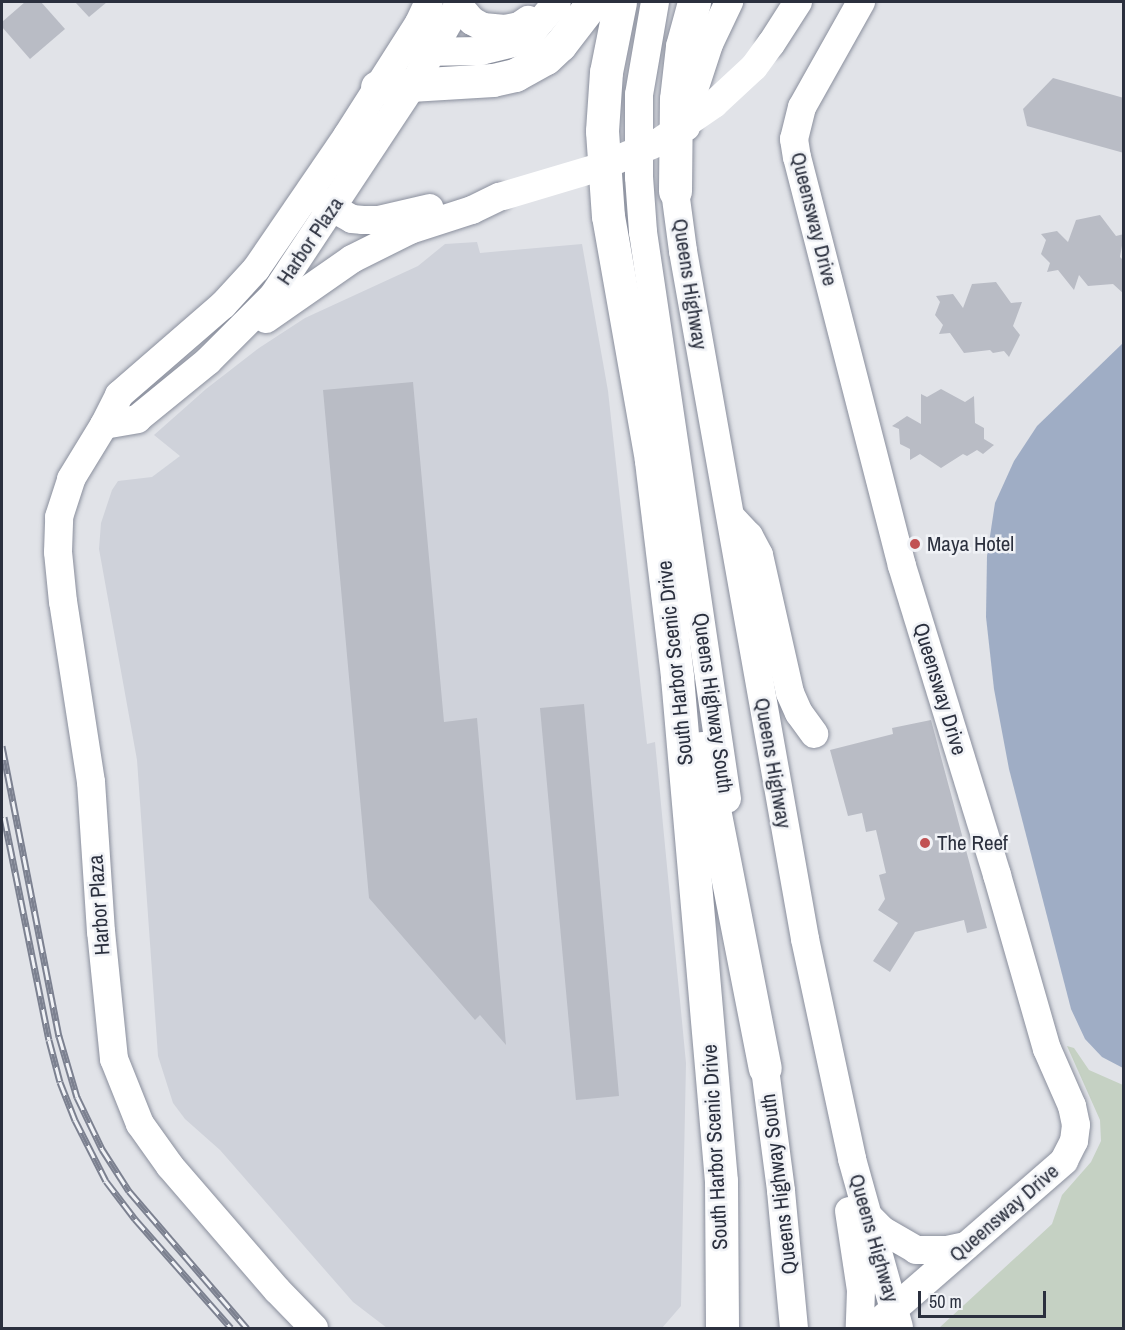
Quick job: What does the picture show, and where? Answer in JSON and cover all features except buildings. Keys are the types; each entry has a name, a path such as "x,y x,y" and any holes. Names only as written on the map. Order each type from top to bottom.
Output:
{"highway":[{"path":"377,87 493,80 515,75 531,68 553,52 580,22 593,2"},
{"name":"South Harbor Scenic Drive","path":"620,2 606,72 602,131 608,216 664,555 721,1181 718,1323"},
{"path":"675,191 676,99 682,46 694,2"},
{"path":"664,555 765,1068"}],"main road":[{"name":"Harbor Plaza","path":"314,1329 277,1290 170,1166 140,1124 114,1059 101,932 91,782 58,552 59,517 71,479 104,425 119,395 223,305 256,269 309,193 398,55 429,2"},
{"path":"460,4 472,21 483,27 505,29 519,26 550,2"},
{"path":"398,55 434,50 481,51 518,42 531,33 557,2"},
{"name":"Queens Highway South","path":"655,2 639,96 639,177 643,232 765,1068 794,1319"},
{"path":"675,191 694,90 709,44 729,2"},
{"path":"208,362 309,287 352,259 410,230 472,210 501,196 600,167 659,141 714,104 754,67 798,2"},
{"name":"Queensway Drive","path":"861,2 802,107 795,139 797,157 902,567 997,875 1047,1049 1072,1106 1076,1125 1074,1141 1064,1161 966,1246 897,1319"},
{"name":"Harbor Plaza","path":"104,425 137,418 208,362 273,296 414,83 460,4"},
{"name":"Queens Highway","path":"675,191 729,514 820,1012 865,1213 897,1319"},
{"path":"309,193 332,210 352,219 380,220 464,200 501,196"},
{"path":"729,514 749,536 759,555 790,693 799,713 814,734"},
{"path":"820,1012 861,1290 860,1329"},
{"path":"865,1213 882,1230 915,1250 947,1250 966,1246"},
{"path":"872,1329 897,1319"}],"shaded area":[{"path":"477,242 480,253 582,244 608,391 647,744 655,742 686,1063 681,1306 662,1328 387,1328 353,1302 220,1150 185,1119 173,1103 158,1056 137,760 99,549 101,523 112,490 118,481 152,477 180,456 154,435 206,389 259,348 305,318 418,266 445,244"}],"green space":[{"path":"1067,1046 1074,1048 1089,1070 1123,1085 1123,1328 939,1328 1052,1224 1062,1195 1091,1162 1101,1141 1100,1120"}],"water":[{"path":"1123,343 1123,1068 1102,1057 1085,1039 1071,1009 1009,769 994,689 986,617 987,556 995,503 1014,461 1037,426"}],"railway":[{"path":"2,746 59,1036 77,1097 102,1149 129,1191 247,1328"},
{"path":"4,817 49,1040 60,1082 75,1120 106,1181 135,1219 231,1328"}],"place":[{"name":"Maya Hotel","path":"915,544"},
{"name":"The Reef","path":"925,843"}]}
